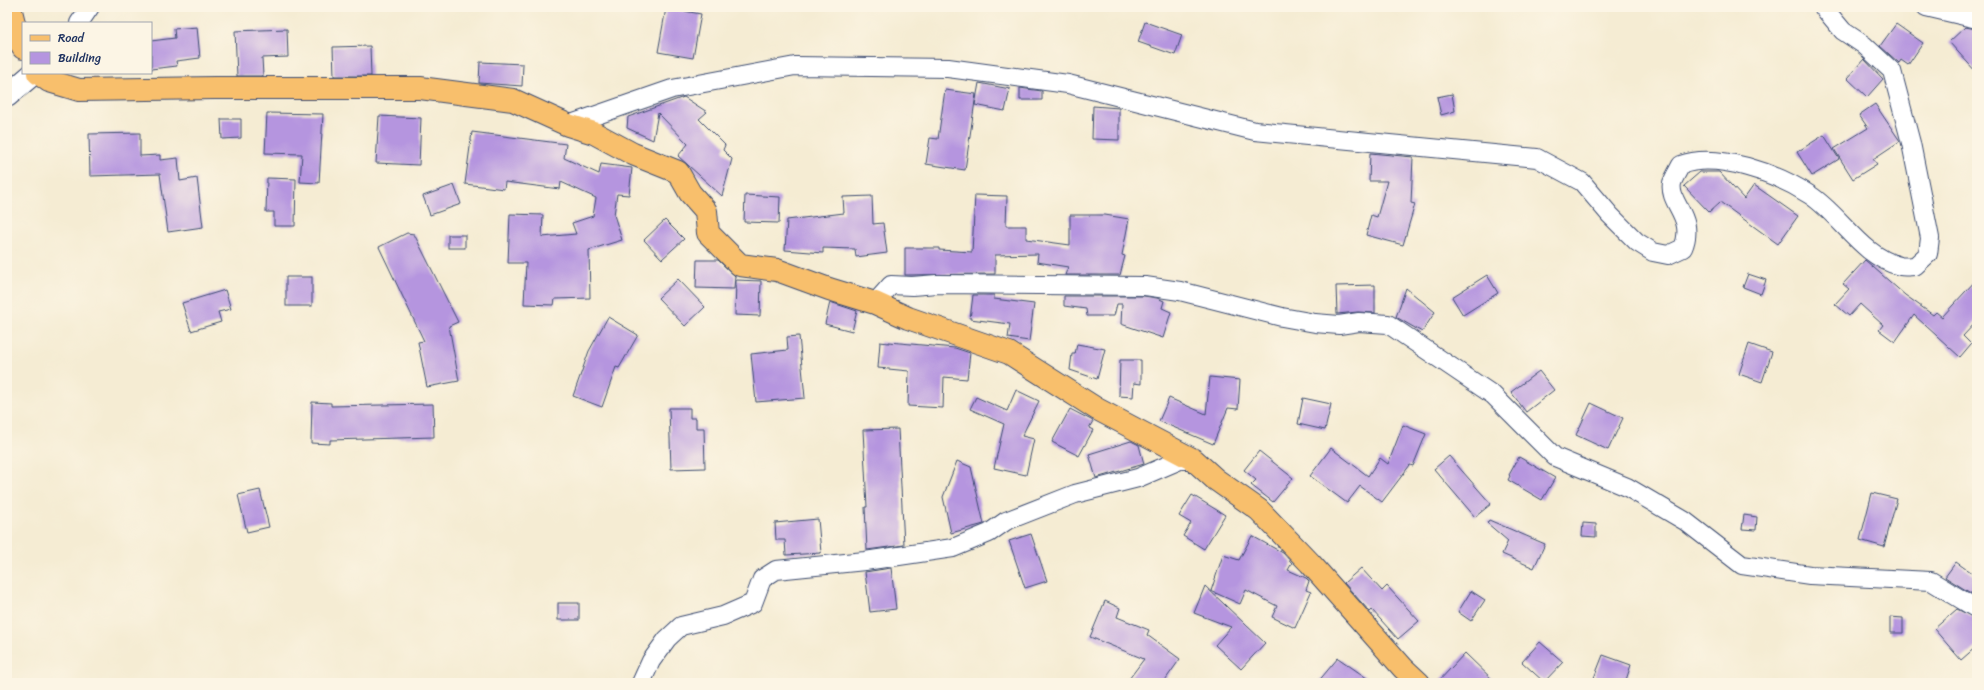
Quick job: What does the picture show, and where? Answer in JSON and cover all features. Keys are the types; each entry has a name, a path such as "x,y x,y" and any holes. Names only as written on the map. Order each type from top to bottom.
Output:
{"main road":[{"path":"10,7 18,39 22,46"},
{"path":"39,74 49,81 79,90 215,88 420,88 513,100 568,125 594,133 633,154 678,172 690,193 706,211 708,233 740,265 777,270 829,290 875,303 908,318 1009,353 1097,409 1194,460 1215,479 1259,510 1310,563 1418,683"}],"street":[{"path":"80,22 90,7"},
{"path":"568,125 672,89 795,66 948,68 1068,84 1255,131 1537,158 1582,182 1610,215 1637,242 1653,252 1668,255 1683,248 1688,237 1684,216 1674,198 1672,183 1681,166 1691,161 1720,160 1763,172 1810,195 1875,254 1900,266 1916,266 1928,254 1930,238 1911,143 1892,71 1864,45 1843,31 1823,7"},
{"path":"1926,7 1977,19"},
{"path":"7,96 33,74"},
{"path":"875,303 891,285 1145,286 1180,291 1232,303 1282,317 1315,323 1339,325 1359,322 1388,324 1493,395 1555,457 1627,487 1684,521 1742,565 1810,575 1931,581 1977,609"},
{"path":"641,683 655,655 667,639 681,626 723,616 753,603 762,580 776,570 865,561 953,548 989,532 1006,521 1076,494 1138,478 1180,460 1194,460"}],"building":[{"path":"666,8 701,14 693,58 658,52"},
{"path":"1145,22 1182,35 1175,55 1138,42"},
{"path":"1896,24 1923,43 1908,65 1901,60 1899,63 1880,46"},
{"path":"197,27 200,58 176,61 177,66 152,69 152,41 175,38 174,29"},
{"path":"1965,27 1977,29 1977,73 1949,42"},
{"path":"287,29 288,57 262,58 263,76 237,76 235,31"},
{"path":"370,46 371,76 334,76 333,47"},
{"path":"1864,59 1883,79 1867,97 1847,78"},
{"path":"480,62 523,64 522,86 479,83"},
{"path":"979,83 1010,89 1005,111 975,105"},
{"path":"1020,88 1042,91 1042,100 1020,100"},
{"path":"945,90 976,94 965,170 926,164 930,138 938,139"},
{"path":"1452,94 1455,111 1441,115 1437,97"},
{"path":"684,97 707,112 699,119 725,145 723,150 732,159 722,196 678,156 688,144 658,113 653,140 627,128 628,117"},
{"path":"1875,104 1900,141 1873,159 1877,164 1853,179 1834,149 1868,128 1859,115"},
{"path":"1093,106 1119,108 1119,140 1092,139"},
{"path":"267,113 323,114 319,183 300,182 302,154 265,153"},
{"path":"379,116 421,118 419,165 376,163"},
{"path":"221,119 241,119 241,138 222,139"},
{"path":"472,132 566,144 564,158 599,174 601,164 632,168 629,195 617,194 614,215 622,240 589,250 590,298 555,299 554,305 524,304 526,263 508,263 510,214 543,215 542,237 576,234 572,223 593,216 596,198 561,182 560,189 505,182 504,189 465,184"},
{"path":"140,133 140,156 160,155 160,160 178,158 180,181 197,178 203,227 168,232 160,174 90,176 89,134"},
{"path":"1824,135 1839,159 1812,176 1797,152"},
{"path":"1370,153 1413,157 1411,203 1415,204 1403,245 1366,235 1371,215 1377,217 1387,181 1369,181"},
{"path":"1700,172 1719,172 1744,199 1754,185 1798,216 1778,244 1720,202 1709,212 1684,186"},
{"path":"267,178 296,179 295,226 274,226 274,212 266,212"},
{"path":"454,185 461,204 430,215 423,196"},
{"path":"745,195 780,197 779,223 744,222"},
{"path":"975,195 1007,196 1006,226 1026,226 1026,239 1070,245 1070,215 1105,215 1129,219 1122,255 1125,256 1120,275 1065,275 1068,267 1037,262 1038,254 995,255 995,274 905,275 905,248 939,248 939,250 972,252"},
{"path":"872,196 873,224 883,223 887,253 856,257 855,249 823,248 823,253 785,250 787,220 844,213 843,197"},
{"path":"665,220 684,239 662,259 644,240"},
{"path":"407,233 414,234 458,322 449,326 459,381 427,387 418,342 424,341 379,247"},
{"path":"448,235 465,235 465,248 448,248"},
{"path":"697,260 718,260 735,276 734,289 696,288"},
{"path":"1865,260 1905,295 1933,315 1936,312 1942,317 1977,279 1977,321 1963,336 1971,344 1960,357 1914,315 1895,342 1879,330 1883,325 1860,304 1849,316 1835,304 1849,289 1843,284"},
{"path":"1748,274 1766,280 1761,294 1743,287"},
{"path":"1487,275 1498,293 1463,315 1452,297"},
{"path":"286,277 312,277 312,306 286,306"},
{"path":"678,279 705,307 685,326 658,298"},
{"path":"736,280 761,281 760,316 735,315"},
{"path":"1375,285 1375,313 1358,312 1337,314 1336,286"},
{"path":"1406,288 1435,312 1422,332 1396,317"},
{"path":"225,290 231,309 218,312 221,322 191,331 182,303"},
{"path":"973,295 994,295 994,299 1034,304 1029,341 1008,338 1010,324 970,319"},
{"path":"1064,296 1144,296 1157,298 1164,301 1162,308 1171,312 1163,338 1121,324 1122,304 1117,304 1114,316 1087,316 1086,309 1064,306"},
{"path":"830,302 857,311 852,331 825,324"},
{"path":"608,317 638,335 619,368 616,367 602,407 573,396 589,351"},
{"path":"799,336 805,398 756,402 751,354 788,350 787,337"},
{"path":"880,342 955,348 970,353 967,379 944,377 943,408 908,406 909,371 878,368"},
{"path":"1077,344 1105,349 1097,379 1070,370 1072,354 1075,354"},
{"path":"1749,344 1772,352 1762,382 1739,374"},
{"path":"1120,360 1141,360 1141,384 1134,383 1133,397 1119,396"},
{"path":"1539,371 1554,390 1526,412 1511,392"},
{"path":"1210,377 1240,380 1238,409 1228,408 1213,444 1159,421 1169,398 1206,414"},
{"path":"1016,390 1039,401 1022,436 1034,439 1026,475 994,468 1004,424 970,409 976,397 1007,411"},
{"path":"1303,398 1331,404 1325,430 1298,424"},
{"path":"312,402 331,403 331,406 433,404 434,437 330,440 330,444 311,443"},
{"path":"1591,403 1623,418 1608,450 1576,435"},
{"path":"669,408 690,408 690,418 696,418 696,428 704,428 705,468 671,469"},
{"path":"1070,409 1093,421 1089,428 1093,430 1079,456 1052,442"},
{"path":"1403,425 1426,434 1413,466 1410,465 1382,502 1360,486 1347,503 1310,476 1331,448 1368,476 1380,458 1388,464"},
{"path":"898,429 904,545 867,550 865,507 867,507 863,430"},
{"path":"1131,441 1139,445 1144,464 1096,478 1089,454"},
{"path":"1259,451 1293,478 1273,502 1251,485 1256,480 1244,470"},
{"path":"1449,456 1491,504 1475,517 1434,469"},
{"path":"1519,457 1555,478 1542,500 1508,480 1509,475"},
{"path":"957,461 971,467 984,524 951,533 943,497"},
{"path":"260,490 269,527 247,532 238,495"},
{"path":"1872,493 1897,499 1884,547 1860,540"},
{"path":"1192,495 1225,515 1204,549 1183,536 1191,523 1179,516"},
{"path":"1744,515 1757,517 1756,530 1742,529"},
{"path":"818,519 821,553 786,555 785,540 776,540 775,523"},
{"path":"1489,520 1545,544 1534,568 1502,554 1508,541 1487,523"},
{"path":"1583,523 1596,524 1596,537 1582,536"},
{"path":"1031,534 1047,581 1025,588 1009,541"},
{"path":"1252,536 1283,553 1292,563 1288,570 1306,578 1309,581 1306,590 1311,592 1295,628 1272,617 1277,606 1246,590 1240,604 1211,591 1223,555 1239,560"},
{"path":"1956,562 1977,577 1977,597 1945,577"},
{"path":"891,568 896,609 870,612 865,572"},
{"path":"1361,568 1382,591 1387,586 1419,621 1398,639 1372,610 1370,612 1344,583"},
{"path":"1205,586 1265,643 1241,669 1215,645 1231,627 1194,613"},
{"path":"1471,591 1485,600 1471,621 1458,612"},
{"path":"1105,601 1120,608 1117,617 1149,630 1147,635 1180,659 1163,683 1126,683 1144,659 1090,637"},
{"path":"558,603 579,603 579,620 558,620"},
{"path":"1957,609 1977,619 1977,646 1961,660 1934,629"},
{"path":"1890,617 1903,618 1903,633 1890,633"},
{"path":"1540,642 1563,662 1544,682 1522,662"},
{"path":"1465,653 1496,683 1437,683"},
{"path":"1603,655 1631,665 1625,683 1592,683"},
{"path":"1338,658 1374,683 1317,683"}]}
